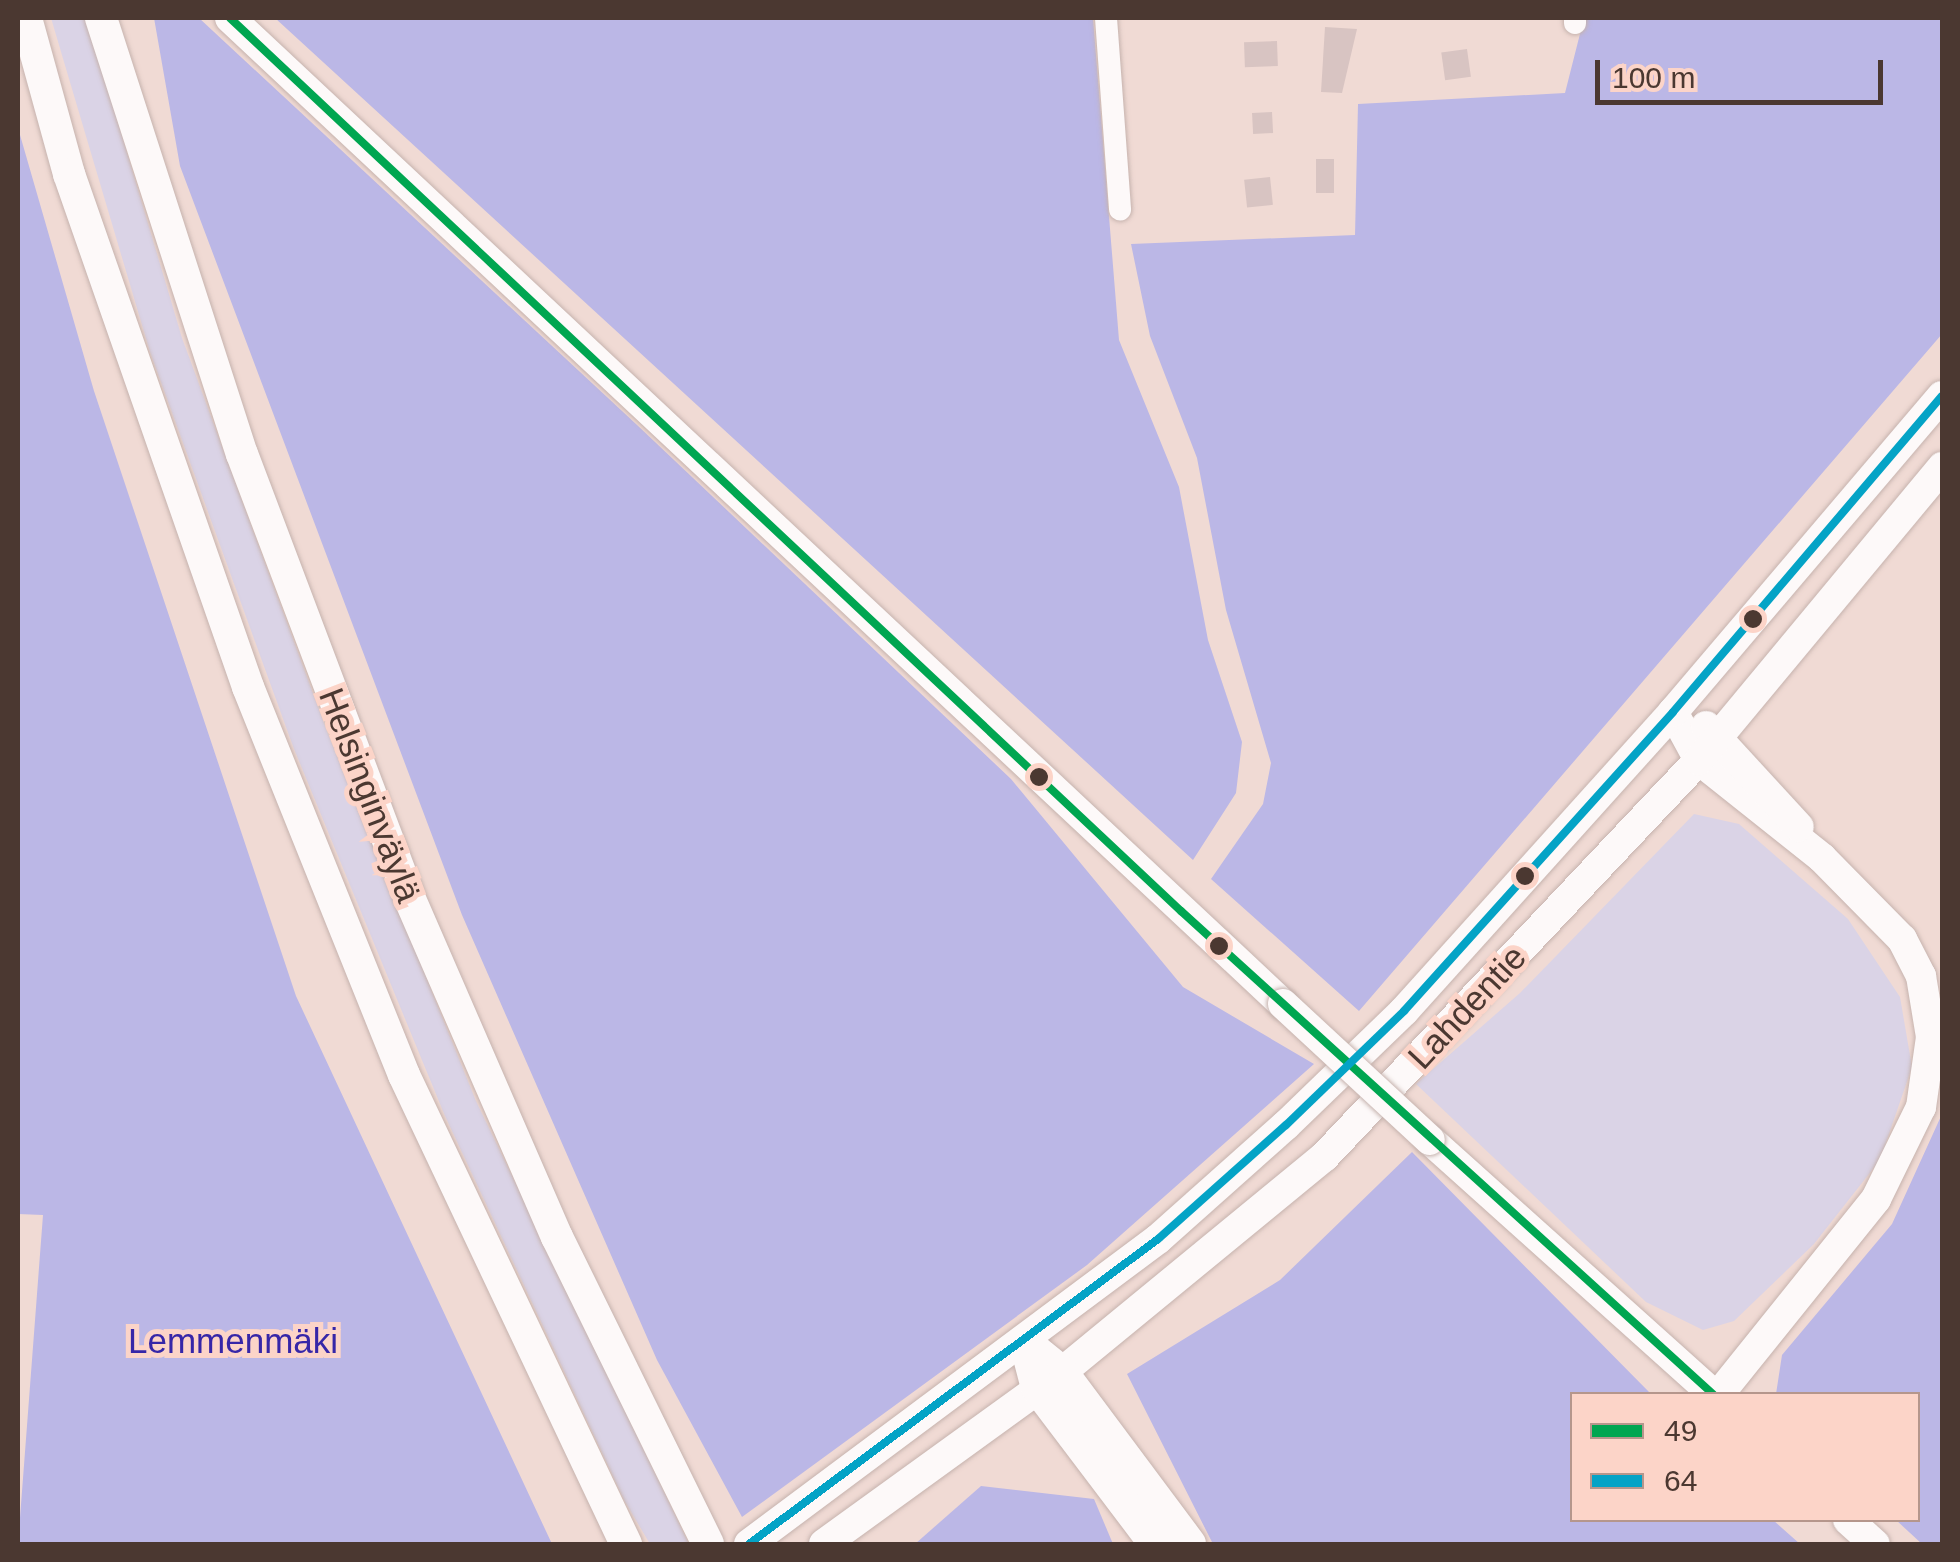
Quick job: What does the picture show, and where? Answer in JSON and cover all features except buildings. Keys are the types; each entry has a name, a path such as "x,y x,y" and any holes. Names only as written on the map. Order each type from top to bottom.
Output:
{"highway":[{"name":"Helsinginväylä","path":"26,18 69,174 248,687 404,1075 619,1544"},
{"name":"Helsinginväylä","path":"101,18 242,454 409,896 558,1237 703,1535"},
{"path":"1025,1342 1155,1544"},
{"path":"1050,1380 1190,1544"}],"main road":[{"path":"230,18 1282,1004 1714,1392"},
{"name":"Lahdentie","path":"749,1544 1025,1342 1158,1239 1404,1012 1673,712 1942,396"},
{"name":"Lahdentie","path":"824,1544 1050,1380 1324,1157 1699,760 1942,467"},
{"path":"1673,712 1722,733 1822,858 1913,958 1932,1037 1927,1084 1876,1199 1718,1392"},
{"path":"1673,712 1699,760 1822,858"},
{"path":"1850,1522 1875,1544"}],"street":[{"path":"1106,18 1120,209"}],"shaded area":[{"path":"51,18 87,18 182,338 328,734 476,1101 689,1544 650,1544 624,1500 445,1116 294,749 150,352"},
{"path":"1694,814 1739,824 1848,919 1900,997 1912,1067 1880,1160 1814,1244 1734,1321 1703,1330 1646,1302 1416,1084 1520,993"}],"green space":[{"path":"154,18 199,18 636,424 1011,779 1183,987 1314,1064 1087,1265 742,1517 657,1360 462,915 180,166"},
{"path":"275,18 1093,18 1119,340 1179,487 1208,640 1242,742 1236,793 1193,860"},
{"path":"1584,18 1942,18 1942,334 1359,1011 1211,879 1263,804 1271,763 1226,610 1197,458 1150,336 1131,244 1355,235 1358,104 1565,93"},
{"name":"Lemmenmäki","path":"18,128 94,391 296,996 552,1544 18,1544 43,1215 18,1214"},
{"path":"1942,1114 1942,1544 1922,1544 1898,1522 1920,1522 1920,1392 1776,1392 1782,1355 1892,1224"},
{"path":"1412,1152 1649,1392 1570,1392 1570,1522 1775,1522 1800,1544 1213,1544 1127,1374 1280,1280"},
{"path":"981,1486 1094,1499 1113,1544 915,1544"}],"transit line":[{"name":"49","path":"230,18 1181,911 1711,1392"},
{"name":"64","path":"749,1544 1158,1239 1286,1125 1404,1011 1673,712 1942,396"}]}
